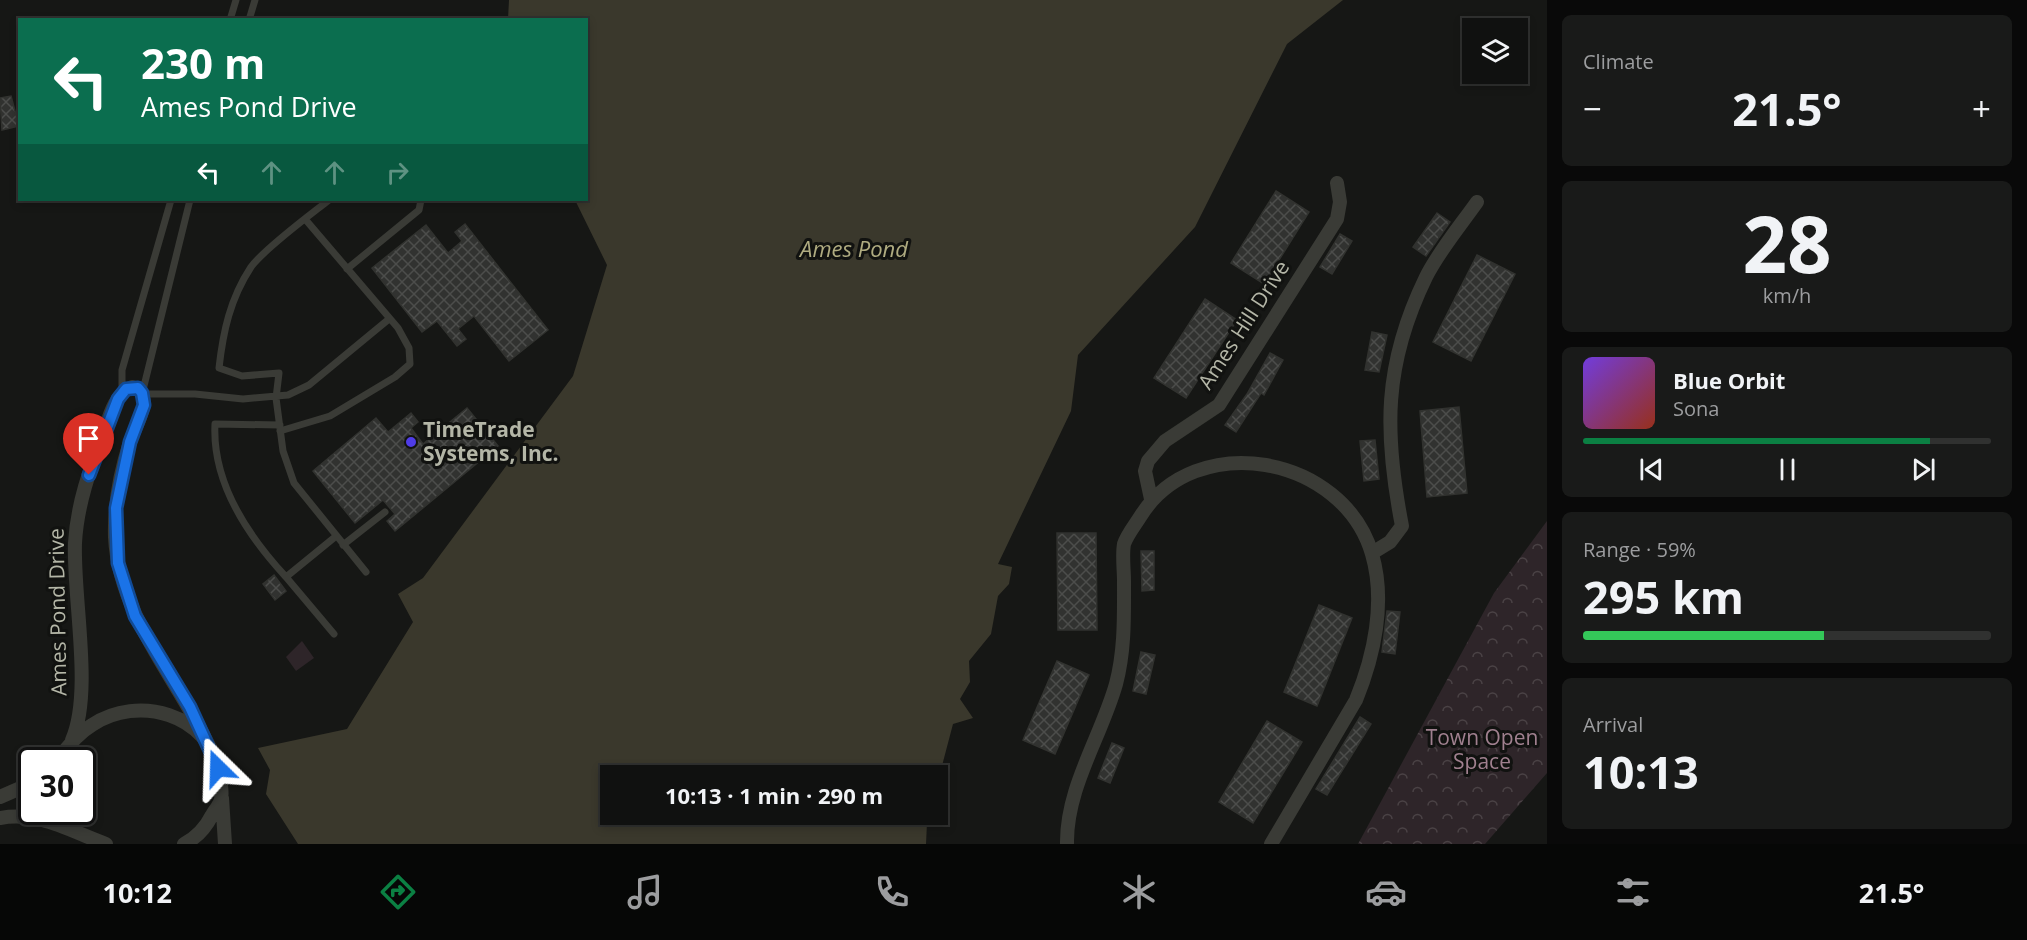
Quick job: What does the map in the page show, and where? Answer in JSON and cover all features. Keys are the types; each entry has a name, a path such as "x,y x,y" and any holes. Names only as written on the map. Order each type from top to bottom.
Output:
{"street":[{"name":"Ames Hill Drive","path":"1151,499 1145,471 1148,461 1165,441 1219,405 1337,219 1340,202 1337,183"},
{"path":"1372,553 1390,542 1402,526 1388,434 1393,375 1406,324 1426,275 1477,202"},
{"path":"122,394 132,387 138,388 142,393"},
{"name":"Ames Pond Drive","path":"142,393 144,405 130,442 116,508 118,563 135,616 190,707 218,768 225,844"},
{"name":"Ames Pond Drive","path":"67,747 78,726 81,690 75,579 78,520 94,457 113,408 122,394"},
{"path":"1067,844 1067,831 1076,790 1115,686 1124,646 1124,544 1151,499 1175,483 1211,468 1244,462 1279,468 1310,480 1336,498 1348,511 1372,553 1377,586 1377,609 1371,657 1356,700 1271,844"},
{"name":"Ames Pond Drive","path":"70,747 93,724 109,717 141,710 159,711 191,725 210,748"},
{"path":"0,797 18,789"},
{"path":"184,844 200,832 222,798"},
{"path":"0,818 23,816 68,827 106,844"}],"lane":[{"path":"231,18 236,0"},
{"path":"250,18 255,0"},
{"path":"122,394 123,370 171,201"},
{"path":"190,201 142,393 195,394 243,399 276,398 309,385 389,319"},
{"path":"328,201 253,265 231,304 222,336 219,369 242,376 279,374 276,398 283,451 294,483 335,537 366,572"},
{"path":"347,269 419,210 421,201"},
{"path":"304,219 389,319 409,348 410,364 395,377 330,416 280,428 214,424 213,447 224,481 244,524 334,634"},
{"path":"343,545 385,512"},
{"path":"286,577 335,537"}],"green space":[{"name":"Town Open Space","path":"1547,521 1547,773 1485,844 1358,844 1494,593"},
{"path":"302,641 314,658 296,671 286,657"}],"water":[{"name":"Ames Pond","path":"509,0 1343,0 1287,44 1195,227 1078,355 1071,411 998,564 1012,567 1009,584 998,596 991,634 969,661 970,682 960,699 973,718 953,724 942,765 600,765 600,825 927,825 926,844 298,844 266,794 270,770 258,748 347,729 413,622 398,594 423,578 573,376 607,265 575,201 588,201 588,18 508,18"}],"building":[{"path":"11,96 18,126 2,130 0,98"},
{"path":"1276,191 1309,212 1264,284 1231,263"},
{"path":"1437,213 1450,222 1426,256 1413,247"},
{"path":"465,224 548,330 509,361 474,316 458,329 466,339 457,346 437,321 422,332 372,268 426,225 448,253 462,241 455,232"},
{"path":"1340,234 1352,241 1332,274 1320,267"},
{"path":"1477,255 1515,274 1471,361 1433,342"},
{"path":"1205,299 1237,320 1186,398 1154,378"},
{"path":"1372,332 1387,335 1379,372 1365,370"},
{"path":"1270,353 1283,360 1264,395 1261,393 1236,432 1225,425 1247,394"},
{"path":"1459,407 1467,493 1427,497 1420,411"},
{"path":"467,408 498,446 395,531 387,521 395,514 383,500 355,523 313,471 376,418 388,432 411,413 418,422 411,428 423,444"},
{"path":"1375,440 1379,479 1364,481 1360,441"},
{"path":"1057,533 1096,533 1097,630 1058,630"},
{"path":"1141,551 1154,551 1154,590 1142,591"},
{"path":"274,575 286,591 275,600 263,584"},
{"path":"1319,605 1352,618 1317,706 1284,692"},
{"path":"1387,611 1400,612 1395,654 1382,652"},
{"path":"1141,652 1155,655 1146,694 1133,691"},
{"path":"1057,661 1089,675 1055,754 1023,740"},
{"path":"1360,717 1371,724 1327,795 1316,789"},
{"path":"1267,721 1302,742 1253,823 1219,802"},
{"path":"1112,743 1124,748 1110,783 1098,778"}],"place":[{"name":"TimeTrade Systems, Inc.","path":"411,442"}],"route":[{"path":"89,475 118,399 126,389 138,388 144,398 144,405 130,442 119,484 116,508 115,538 118,563 135,616 190,707 218,768"}]}
